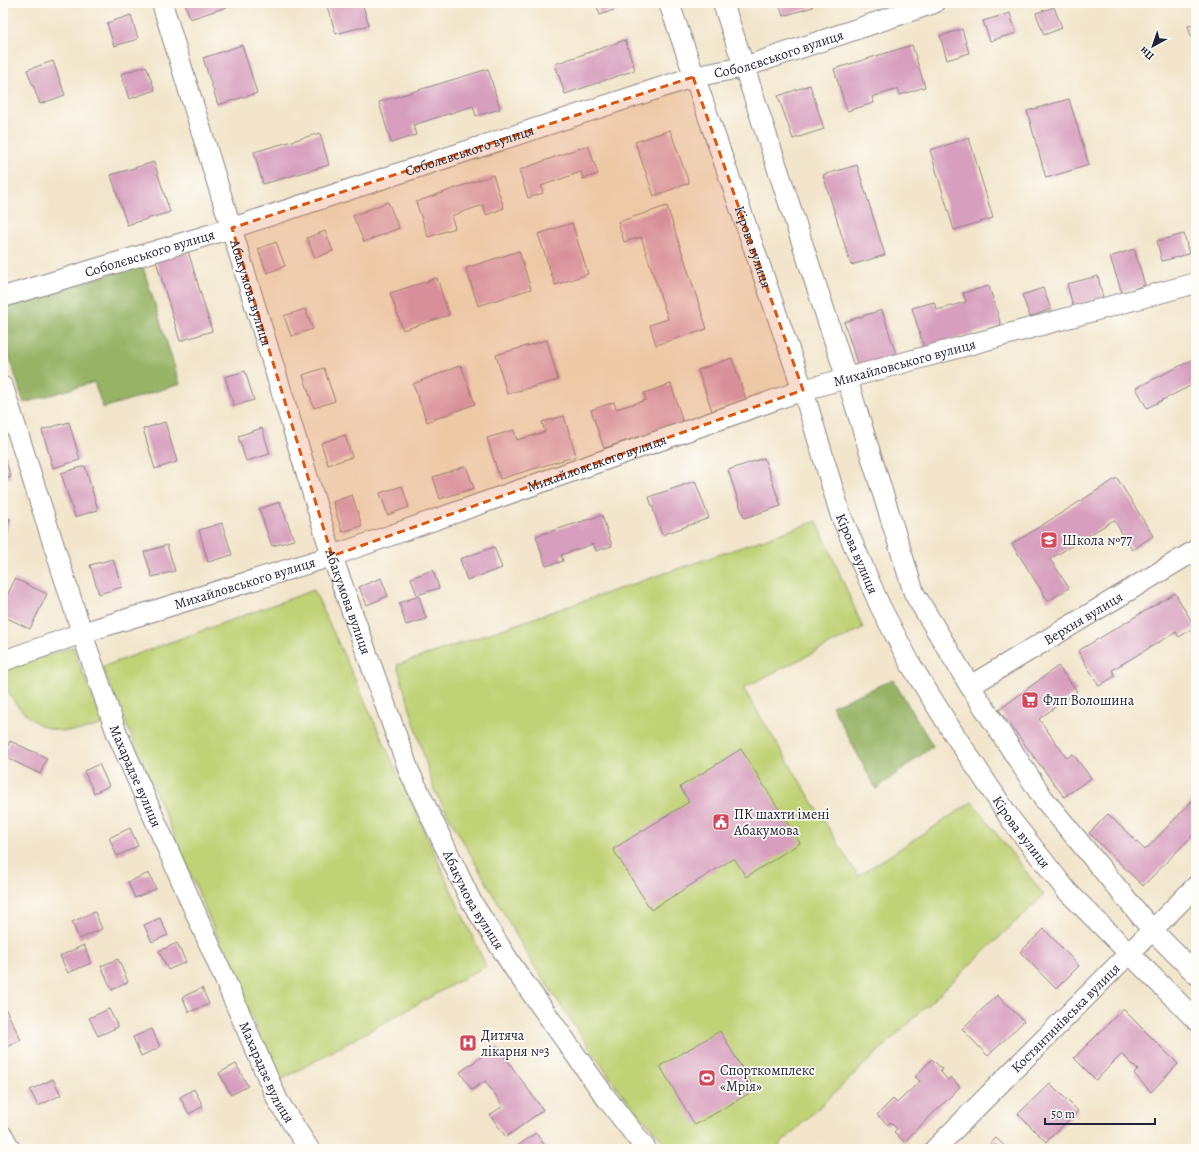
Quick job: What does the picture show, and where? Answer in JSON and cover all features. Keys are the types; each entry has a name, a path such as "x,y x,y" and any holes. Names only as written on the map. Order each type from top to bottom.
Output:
{"street":[{"name":"Абакумова вулиця","path":"162,3 332,556 409,771 471,901 531,992 607,1099 646,1149"},
{"name":"Кірова вулиця","path":"669,3 693,77 803,390 841,516 880,606 911,665 952,731 1012,821 1067,891 1196,1020"},
{"path":"723,3 847,379 914,593 970,686 1043,798 1153,931 1196,974"},
{"name":"Соболєвського вулиця","path":"3,296 232,228 693,77 744,67 934,3"},
{"name":"Михайловського вулиця","path":"3,661 82,634 332,556 803,390 1196,283"},
{"name":"Махарадзе вулиця","path":"3,387 82,634 116,731 278,1101 309,1149"},
{"name":"Верхня вулиця","path":"970,686 1196,550"},
{"name":"Костянтинівська вулиця","path":"935,1149 1196,886"},
{"path":"3,1136 10,1149"}],"highlighted area":[{"path":"693,77 803,390 332,556 232,228"}],"green space":[{"path":"142,264 180,384 103,408 94,382 24,403 3,336 3,308"},
{"path":"817,521 863,628 743,688 858,876 972,802 1044,895 775,1149 670,1149 619,1091 532,963 434,790 397,665"},
{"path":"314,590 486,966 279,1081 102,667"},
{"path":"73,647 103,724 77,731 54,730 43,726 23,712 7,690 3,670"},
{"path":"893,680 933,746 876,789 832,706"}],"building":[{"path":"185,3 229,3 230,6 190,19"},
{"path":"326,3 362,3 369,25 336,34"},
{"path":"596,3 633,3 600,15"},
{"path":"779,3 811,3 813,7 783,16"},
{"path":"1054,7 1062,28 1044,35 1036,13"},
{"path":"1010,13 1016,33 990,41 983,21"},
{"path":"131,15 138,39 114,46 107,23"},
{"path":"1196,24 1196,52 1188,26"},
{"path":"962,29 969,53 947,60 940,36"},
{"path":"625,40 635,70 565,94 555,64"},
{"path":"242,45 257,93 218,105 203,58"},
{"path":"912,45 925,87 900,95 898,89 872,97 874,103 847,111 834,69"},
{"path":"53,61 65,95 40,104 27,70"},
{"path":"146,66 155,90 129,99 121,74"},
{"path":"488,69 500,109 476,116 473,106 413,125 416,135 391,143 379,102"},
{"path":"810,85 824,129 793,139 778,96"},
{"path":"1069,99 1089,165 1046,178 1027,111"},
{"path":"670,130 689,183 654,196 635,142"},
{"path":"320,133 329,165 263,184 254,152"},
{"path":"969,138 993,218 954,230 930,150"},
{"path":"588,145 598,174 583,179 581,172 541,186 543,193 528,198 519,170"},
{"path":"154,162 170,212 127,225 111,175"},
{"path":"857,165 885,255 851,265 823,175"},
{"path":"493,175 504,208 486,215 483,205 451,216 455,228 428,237 416,202"},
{"path":"388,202 399,228 364,242 353,216"},
{"path":"667,206 707,329 656,345 650,325 668,319 641,237 624,242 618,222"},
{"path":"572,223 588,274 555,285 538,234"},
{"path":"325,231 333,251 315,258 307,238"},
{"path":"1184,234 1189,254 1162,261 1157,241"},
{"path":"276,242 285,266 267,273 258,249"},
{"path":"1134,249 1145,285 1122,293 1110,257"},
{"path":"188,251 212,331 180,341 156,261"},
{"path":"519,251 531,289 478,306 466,268"},
{"path":"1098,276 1103,298 1073,306 1067,284"},
{"path":"437,278 449,315 403,330 390,293"},
{"path":"989,286 1001,325 924,348 912,308 934,302 937,310 966,302 963,293"},
{"path":"1043,288 1051,309 1030,317 1022,295"},
{"path":"305,309 313,329 291,336 284,316"},
{"path":"882,310 897,358 859,369 844,322"},
{"path":"547,340 558,380 507,394 496,355"},
{"path":"732,358 746,399 712,411 698,370"},
{"path":"1196,358 1196,383 1147,408 1136,388"},
{"path":"461,365 475,404 427,422 413,384"},
{"path":"324,368 335,401 314,408 303,375"},
{"path":"245,371 254,400 234,406 225,377"},
{"path":"671,384 683,423 604,448 591,410 614,402 616,409 646,400 644,393"},
{"path":"564,416 576,456 500,479 487,438 514,430 517,440 545,432 542,422"},
{"path":"69,422 80,460 53,468 42,430"},
{"path":"165,422 177,462 155,469 143,429"},
{"path":"262,428 270,454 246,461 238,436"},
{"path":"345,435 352,457 328,465 321,443"},
{"path":"3,452 11,477 3,479"},
{"path":"764,458 781,506 744,518 728,470"},
{"path":"85,466 98,510 75,517 61,473"},
{"path":"466,466 474,488 440,499 433,477"},
{"name":"Школа №77","path":"1117,478 1153,536 1132,550 1114,520 1050,559 1069,588 1048,601 1012,544"},
{"path":"695,481 709,518 662,535 649,497"},
{"path":"402,486 409,507 388,515 380,493"},
{"path":"352,495 362,526 342,532 333,502"},
{"path":"280,502 294,540 272,546 259,509"},
{"path":"602,515 612,546 596,551 593,544 561,555 563,561 546,566 536,536"},
{"path":"3,517 10,519 3,542"},
{"path":"222,523 232,555 208,562 199,530"},
{"path":"167,545 175,571 152,577 144,552"},
{"path":"494,547 502,568 467,580 460,559"},
{"path":"113,559 122,587 99,594 90,565"},
{"path":"433,570 439,588 417,595 411,578"},
{"path":"381,578 388,596 367,605 359,587"},
{"path":"15,579 47,594 30,629 3,616 3,604"},
{"path":"1175,593 1195,627 1179,637 1176,632 1112,670 1115,676 1099,686 1078,651"},
{"path":"419,596 426,619 406,625 399,603"},
{"path":"1058,666 1077,691 1039,719 1067,758 1073,754 1091,778 1064,797 999,710"},
{"path":"10,741 47,758 40,774 3,756"},
{"name":"ПК шахти імені Абакумова","path":"741,749 800,843 746,877 734,858 651,910 613,849 689,802 680,787"},
{"path":"99,764 109,786 94,793 84,771"},
{"path":"1196,797 1196,832 1143,886 1089,833 1108,814 1145,850"},
{"path":"130,828 138,846 117,856 109,838"},
{"path":"149,873 156,889 135,898 128,882"},
{"path":"95,912 102,929 79,939 72,922"},
{"path":"160,918 168,935 152,942 144,925"},
{"path":"1044,929 1079,966 1056,989 1020,952"},
{"path":"177,943 186,962 168,970 159,951"},
{"path":"84,945 91,963 68,973 60,956"},
{"path":"118,959 128,982 112,990 101,966"},
{"path":"202,988 209,1004 189,1012 182,997"},
{"path":"997,995 1024,1021 988,1056 962,1029"},
{"path":"109,1009 118,1027 98,1036 89,1018"},
{"path":"1123,1009 1178,1064 1151,1092 1134,1074 1138,1070 1122,1054 1096,1080 1074,1058"},
{"path":"6,1010 21,1040 5,1048 3,1044 3,1012"},
{"path":"152,1029 160,1047 141,1056 133,1037"},
{"name":"Спорткомплекс «Мрія»","path":"720,1031 755,1090 695,1125 660,1066"},
{"path":"497,1046 543,1110 506,1137 490,1115 503,1106 485,1081 472,1090 460,1072"},
{"path":"932,1059 942,1069 940,1071 948,1080 951,1077 960,1087 904,1142 894,1132 897,1129 890,1122 888,1125 877,1115 893,1099 897,1103 920,1081 915,1077"},
{"path":"236,1064 248,1086 231,1095 219,1073"},
{"path":"53,1079 61,1095 38,1106 30,1090"},
{"path":"1050,1083 1078,1111 1046,1142 1018,1114"},
{"path":"194,1089 203,1106 189,1114 180,1097"},
{"path":"536,1133 547,1149 513,1149"},
{"path":"996,1138 1008,1149 985,1149"}],"place":[{"name":"Школа №77","path":"1049,540"},
{"name":"Флп Волошина","path":"1030,700"},
{"name":"ПК шахти імені Абакумова","path":"721,822"},
{"name":"Дитяча лікарня №3","path":"468,1043"},
{"name":"Спорткомплекс «Мрія»","path":"707,1078"}]}
